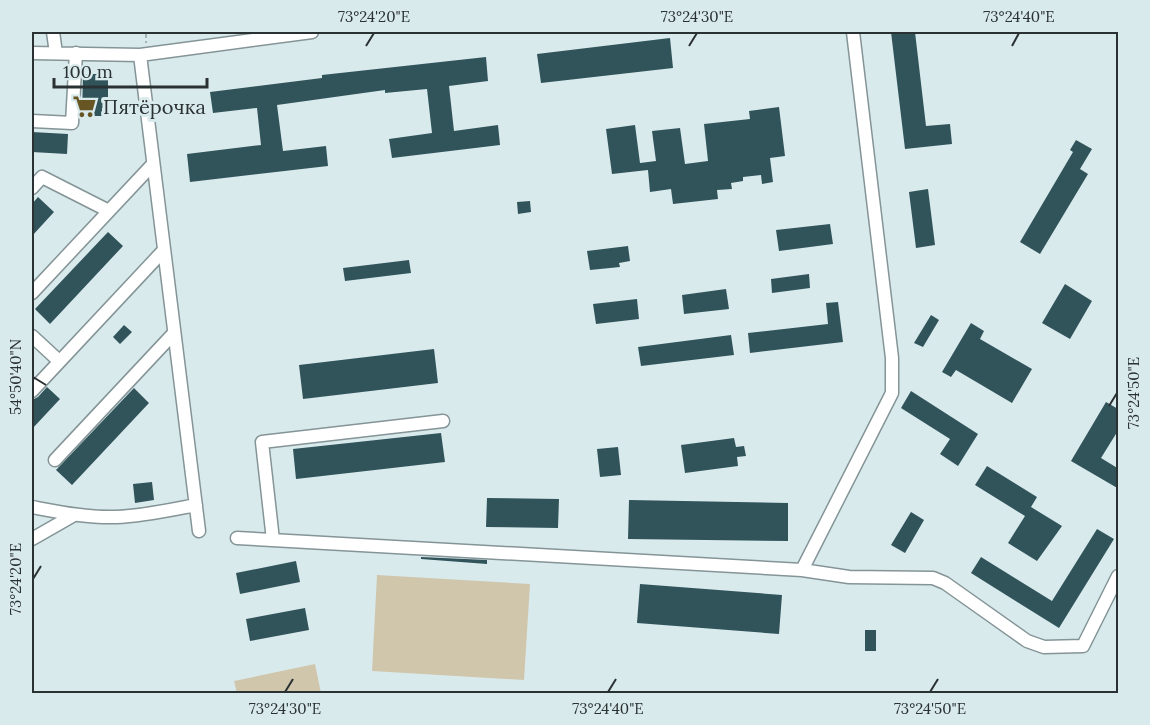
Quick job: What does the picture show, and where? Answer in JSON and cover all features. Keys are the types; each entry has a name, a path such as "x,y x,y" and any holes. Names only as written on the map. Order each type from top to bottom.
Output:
{"street":[{"path":"53,32 56,53"},
{"path":"32,53 140,55 250,35 312,32"},
{"path":"802,570 892,393 892,358 854,32"},
{"path":"32,121 72,123 76,53"},
{"path":"140,55 199,531"},
{"path":"32,293 153,164"},
{"path":"32,188 42,177 109,211"},
{"path":"32,390 164,250"},
{"path":"55,460 174,333"},
{"path":"32,336 59,361"},
{"path":"273,540 262,442 443,422"},
{"path":"32,507 74,515 116,517 156,513 196,505"},
{"path":"32,539 74,515"},
{"path":"237,538 802,570 849,577 933,578 945,583 1027,641 1044,646 1068,648 1083,646 1119,576"}],"shaded area":[{"path":"377,575 530,584 524,680 372,671"},
{"path":"315,664 321,693 237,693 234,681"}],"building":[{"path":"891,32 915,32 926,126 950,124 952,144 905,149"},
{"path":"670,38 673,68 541,83 537,54"},
{"path":"486,57 488,81 449,86 454,131 498,125 500,145 392,158 389,139 432,133 427,89 385,93 385,90 277,105 283,151 326,146 328,166 190,182 187,154 261,145 257,108 213,113 210,92 322,78 322,75"},
{"path":"83,74 108,74 108,108 102,108 102,116 82,116"},
{"path":"779,107 785,156 770,158 773,182 762,184 761,175 743,177 743,181 731,183 732,189 717,190 718,199 673,204 671,189 650,192 648,170 612,174 606,129 635,125 640,163 656,161 652,131 680,128 685,164 708,161 704,124 750,119 749,111"},
{"path":"32,132 68,134 67,154 32,152"},
{"path":"1076,140 1092,149 1080,169 1088,174 1040,254 1020,242 1073,152 1070,150"},
{"path":"928,189 935,245 916,248 909,192"},
{"path":"38,197 54,212 32,236 32,204"},
{"path":"530,201 531,212 518,214 517,202"},
{"path":"830,224 833,244 779,251 776,230"},
{"path":"108,232 123,246 50,324 35,309"},
{"path":"628,246 630,261 619,263 620,267 590,270 587,251"},
{"path":"409,260 411,273 345,281 343,268"},
{"path":"809,274 810,288 772,293 771,279"},
{"path":"1065,284 1092,301 1070,339 1042,323"},
{"path":"726,289 729,309 684,314 682,295"},
{"path":"637,299 639,319 596,324 593,304"},
{"path":"838,302 843,342 750,353 748,333 828,324 826,303"},
{"path":"931,315 939,320 923,347 914,343"},
{"path":"971,323 984,331 980,339 1032,369 1012,403 956,370 951,377 942,372"},
{"path":"124,325 132,332 120,344 113,337"},
{"path":"731,335 734,355 641,366 638,347"},
{"path":"434,349 438,383 303,399 299,365"},
{"path":"47,387 60,399 32,429 32,400"},
{"path":"134,388 149,403 72,485 56,470"},
{"path":"911,391 978,434 958,466 940,454 950,439 901,408"},
{"path":"1106,402 1118,409 1119,429 1101,458 1119,469 1119,489 1071,461"},
{"path":"441,433 445,462 296,479 293,449"},
{"path":"734,438 736,447 744,446 746,456 737,457 738,466 685,473 681,445"},
{"path":"618,447 621,475 600,477 597,449"},
{"path":"987,466 1037,497 1031,507 1062,526 1037,561 1008,543 1025,516 975,485"},
{"path":"152,482 154,500 135,503 133,484"},
{"path":"487,498 559,499 558,528 486,527"},
{"path":"629,500 788,503 788,541 628,539"},
{"path":"911,512 924,520 905,553 891,545"},
{"path":"1097,529 1114,539 1059,628 971,573 981,557 1052,601"},
{"path":"421,557 487,560 487,564 421,559"},
{"path":"296,561 300,582 240,594 236,573"},
{"path":"640,584 782,595 779,634 637,623"},
{"path":"305,608 309,630 250,641 246,619"},
{"path":"865,630 876,630 876,651 865,651"}],"place":[{"name":"Пятёрочка","path":"85,107"}]}
